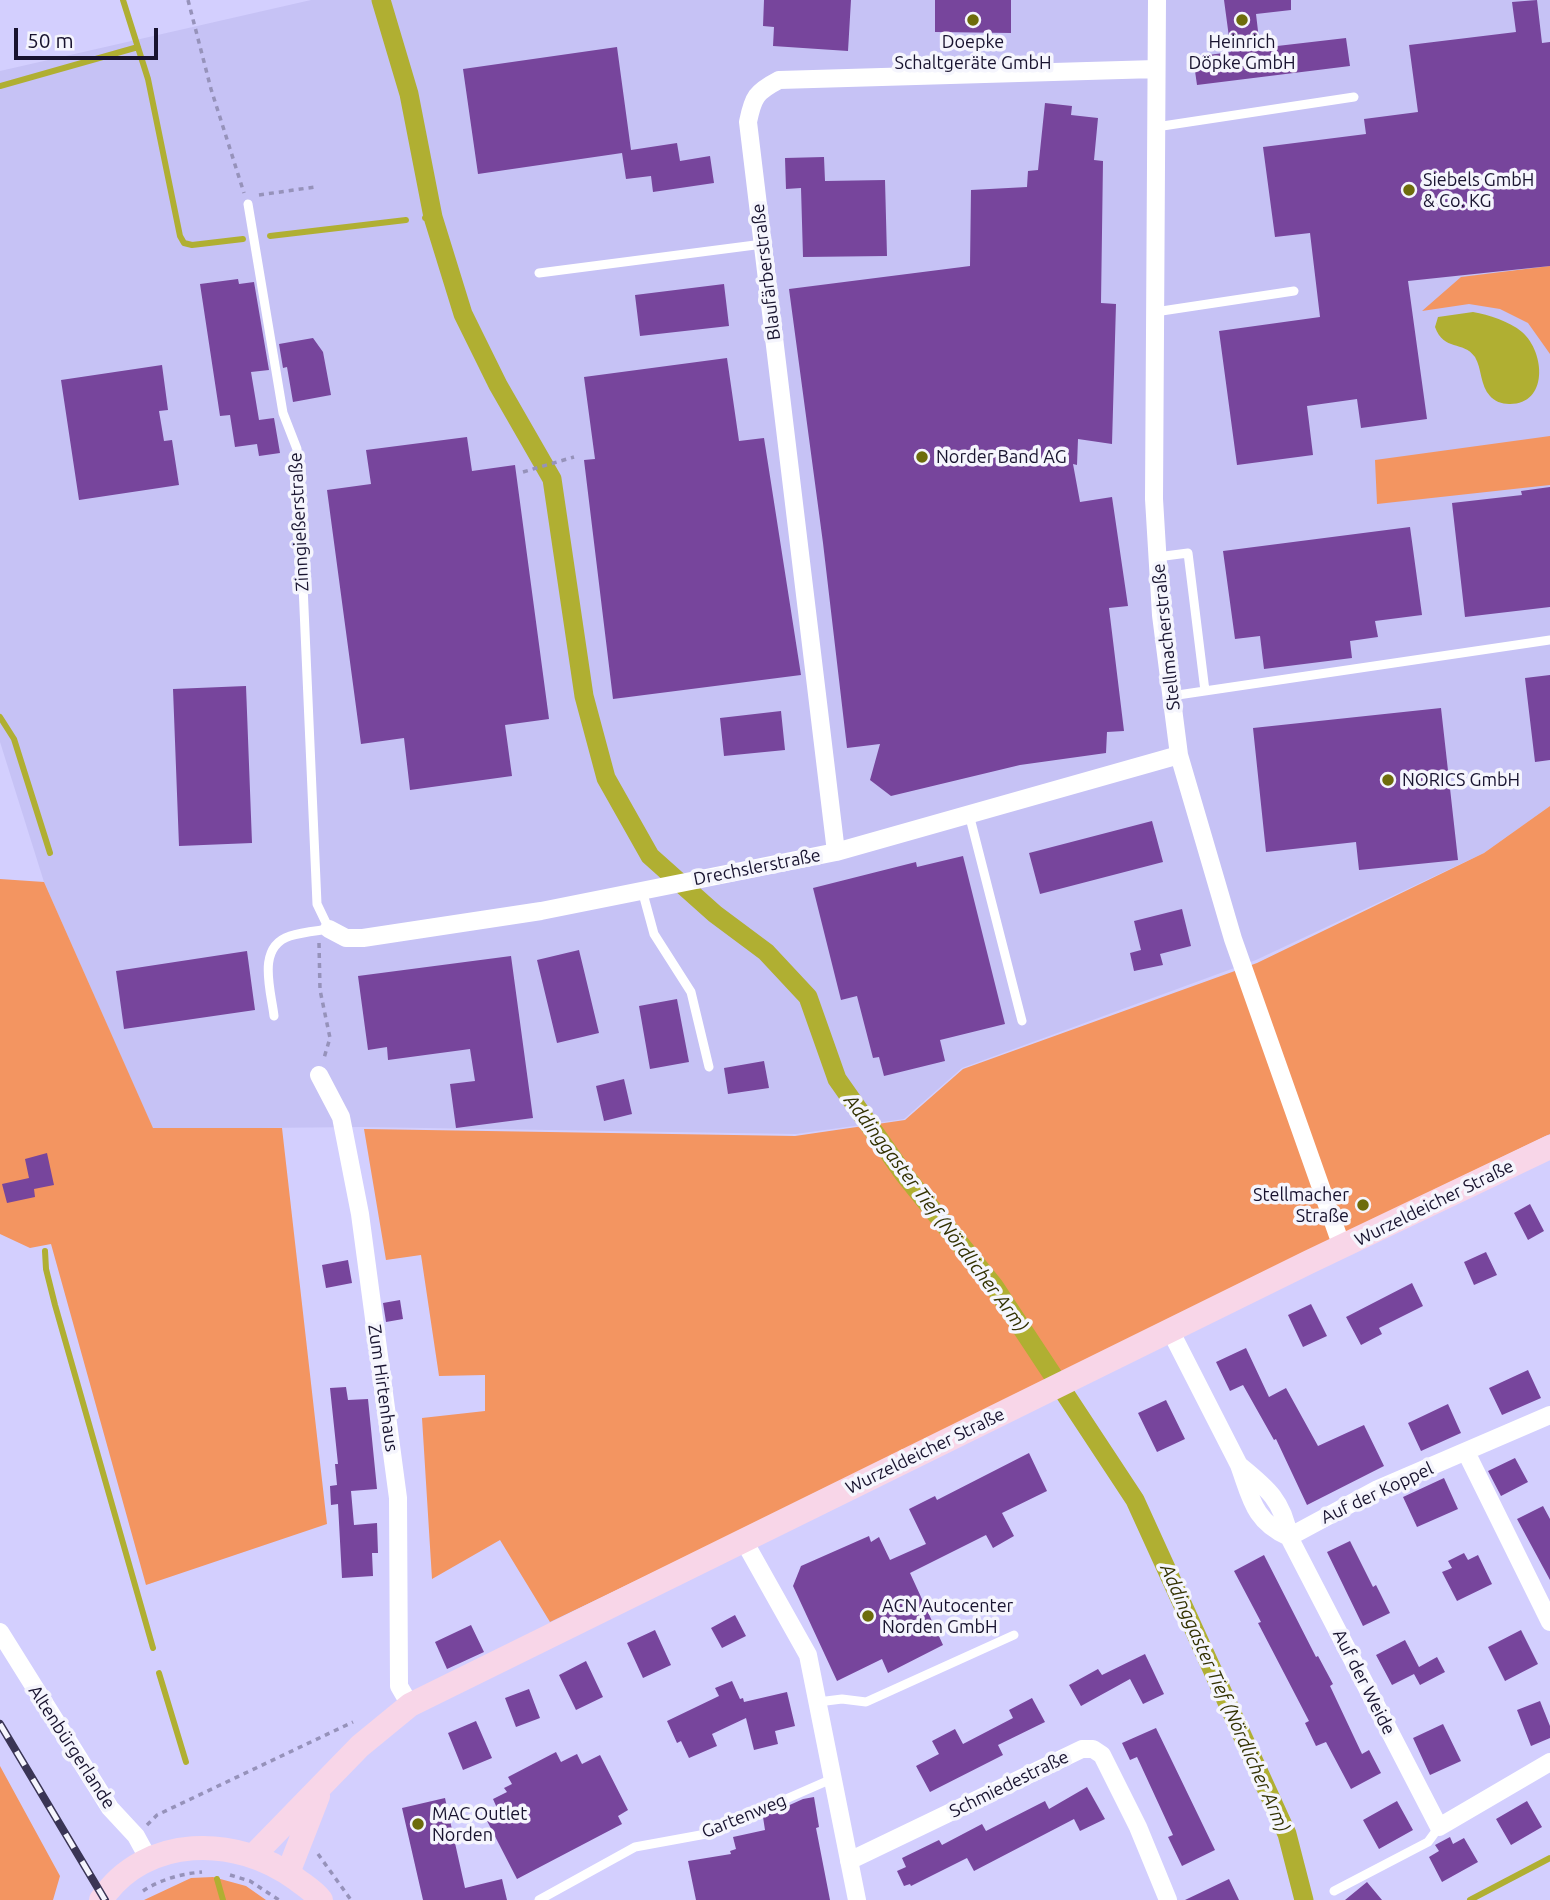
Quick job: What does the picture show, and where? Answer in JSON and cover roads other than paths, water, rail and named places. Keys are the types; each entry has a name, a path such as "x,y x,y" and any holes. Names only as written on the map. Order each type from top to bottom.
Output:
{"main road":[{"name":"Wurzeldeicher Straße","path":"253,1856 360,1746 411,1705 1170,1330 1550,1147"},
{"name":"Wurzeldeicher Straße","path":"288,1873 322,1788"},
{"path":"101,1900 113,1884 148,1858 200,1847 226,1849 253,1856 288,1873 321,1900"},
{"path":"288,1873 302,1900"}],"street":[{"name":"Stellmacherstraße","path":"1157,0 1154,499 1161,615 1179,755 1233,939 1342,1247"},
{"name":"Blaufärberstraße","path":"836,852 748,121 752,101 761,89 779,80 1156,69"},
{"name":"Drechslerstraße","path":"329,929 346,939 363,938 541,911 836,852 1179,755"},
{"name":"Zum Hirtenhaus","path":"319,1075 341,1117 360,1214 398,1498 399,1686 411,1705"},
{"name":"Auf der Weide","path":"1170,1330 1239,1465 1271,1492 1286,1518 1289,1537 1439,1827"},
{"name":"Auf der Koppel","path":"1289,1537 1378,1489 1550,1415"},
{"path":"1466,1452 1550,1622"},
{"path":"744,1541 808,1656 857,1900"},
{"name":"Altenbürgerlande","path":"0,1632 110,1808 136,1836 148,1858"},
{"name":"Schmiedestraße","path":"849,1861 1082,1749 1093,1749 1102,1755 1126,1803 1168,1900"},
{"path":"1439,1827 1550,1762"}],"lane":[{"path":"1156,127 1354,97"},
{"name":"Zinngießerstraße","path":"248,204 283,414 297,449 317,904 329,929"},
{"path":"539,273 763,244"},
{"path":"1155,312 1294,291"},
{"path":"1157,557 1188,553 1205,691"},
{"path":"1171,696 1550,640"},
{"path":"969,814 973,839 1022,1021"},
{"path":"642,890 654,934 691,992 709,1067"},
{"path":"274,1016 268,964 270,950 290,935 329,929"},
{"path":"818,1702 842,1699 866,1702 1014,1635"},
{"name":"Gartenweg","path":"539,1900 635,1847 706,1834 834,1777"},
{"path":"1334,1891 1428,1842 1439,1827"}],"waterway":[{"path":"123,0 148,79 180,236 184,243 192,245 243,239"},
{"name":"Addinggaster Tief (Nördlicher Arm)","path":"381,0 409,94 433,217 463,314 498,385 552,479 584,696 606,778 650,856 715,914 766,952 808,997 837,1079 903,1173 994,1286 1135,1500 1287,1834 1304,1900"},
{"path":"0,86 138,47"},
{"path":"425,218 433,217"},
{"path":"270,236 406,220"},
{"path":"0,717 14,739 50,853"},
{"path":"45,1251 46,1269 55,1305 153,1648"},
{"path":"159,1673 186,1762"},
{"path":"1470,1900 1550,1858"},
{"path":"217,1879 223,1900"}],"railway":[{"path":"0,1724 105,1900"}],"place":[{"name":"Doepke Schaltgeräte GmbH","path":"973,20"},
{"name":"Heinrich Döpke GmbH","path":"1242,20"},
{"name":"Siebels GmbH & Co. KG","path":"1409,190"},
{"name":"Norder Band AG","path":"922,457"},
{"name":"NORICS GmbH","path":"1388,780"},
{"name":"Stellmacher Straße","path":"1363,1205"},
{"name":"ACN Autocenter Norden GmbH","path":"868,1616"},
{"name":"MAC Outlet Norden","path":"418,1824"}]}
